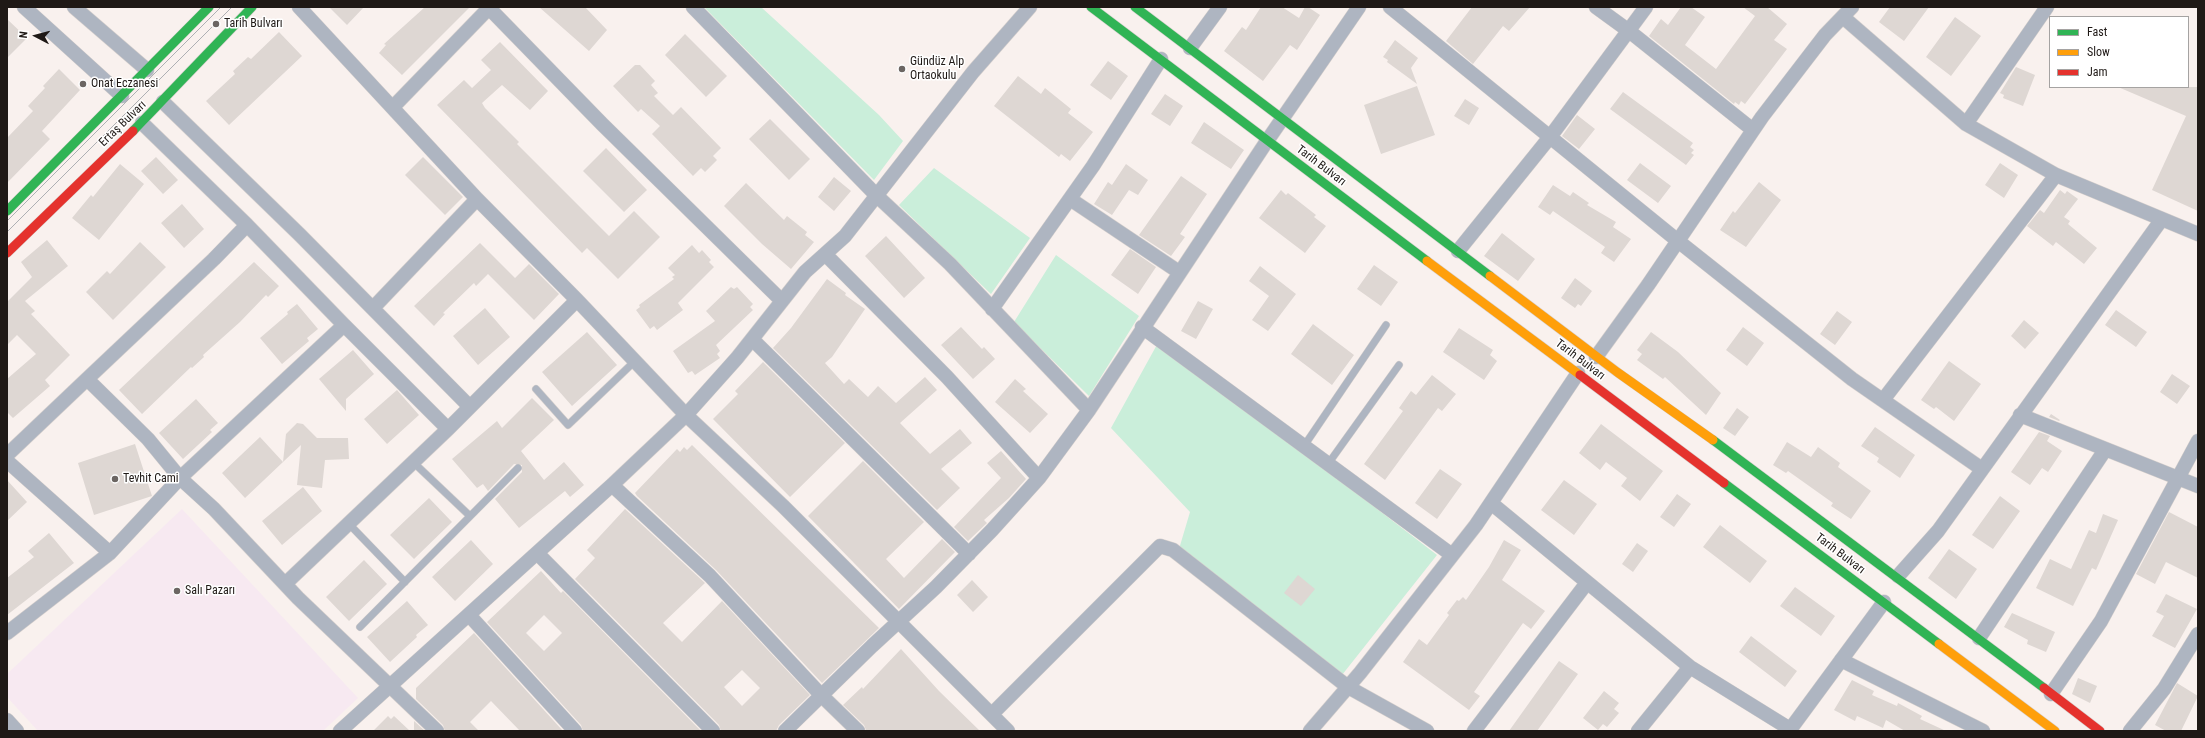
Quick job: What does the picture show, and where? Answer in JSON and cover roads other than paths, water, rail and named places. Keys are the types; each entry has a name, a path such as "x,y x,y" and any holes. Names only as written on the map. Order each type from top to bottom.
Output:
{"main road":[{"name":"Ertaş Bulvarı","path":"7,211 209,7"},
{"name":"Ertaş Bulvarı","path":"7,253 163,102 252,7"},
{"name":"Tarih Bulvarı","path":"1091,7 1267,141 2056,731"},
{"path":"1136,7 1596,357 1721,444 1898,576 2100,731"}],"street":[{"path":"24,7 122,96"},
{"path":"74,7 147,70"},
{"path":"299,7 477,199 577,300 686,415 783,506 1008,731"},
{"path":"693,7 877,196 950,264 1089,410"},
{"path":"340,731 391,687 537,552 612,486 686,415 752,339 805,272 845,236 973,72 1030,7"},
{"path":"1190,48 1220,7"},
{"path":"785,731 898,620 969,554 1039,478 1089,410 1142,327 1358,7"},
{"path":"1390,7 1678,241 1852,379 1982,469"},
{"path":"1596,7 1629,31 1753,130"},
{"path":"1458,251 1550,137 1646,7"},
{"path":"1966,124 2047,7"},
{"path":"393,107 490,8 602,124 782,301"},
{"path":"1596,357 1678,241 1753,130 1825,35 1848,12 1966,124 2056,175 2198,234"},
{"path":"992,309 1070,199 1161,59"},
{"path":"163,102 373,308 470,406"},
{"path":"142,123 247,225 448,429"},
{"path":"1883,400 2056,175"},
{"path":"373,308 477,199"},
{"path":"1070,199 1179,272"},
{"path":"1898,576 1938,531 2162,219"},
{"path":"7,455 214,259 247,225"},
{"path":"825,254 947,377 1039,478"},
{"path":"285,584 448,429 577,300"},
{"path":"7,633 110,553 180,478 344,325"},
{"path":"1142,327 1452,555"},
{"path":"752,339 969,554"},
{"path":"1310,731 1348,687 1491,503 1578,373"},
{"path":"87,379 148,439 180,478 214,509 285,584 437,731"},
{"path":"2020,415 2198,486"},
{"path":"2051,694 2101,621 2198,441"},
{"path":"1979,638 2105,450"},
{"path":"7,461 110,553"},
{"path":"612,486 710,576 821,695 858,731"},
{"path":"1491,503 1586,584 1690,667 1790,730 1884,602"},
{"path":"992,714 1160,546 1173,550 1348,687 1427,731"},
{"path":"537,552 713,731"},
{"path":"1474,731 1586,584"},
{"path":"469,615 575,731"},
{"path":"2130,731 2164,689 2198,634"},
{"path":"1841,660 1983,731"},
{"path":"1638,731 1690,667"},
{"path":"7,720 17,731"}],"lane":[{"path":"1304,446 1386,325"},
{"path":"536,389 568,425 635,361"},
{"path":"1328,464 1399,366"},
{"path":"413,462 470,516"},
{"path":"360,626 518,468"},
{"path":"349,524 405,582"}],"tram line":[{"path":"7,221 221,7"},
{"path":"7,232 232,7"}],"place":[{"name":"Tarih Bulvarı","path":"216,24"},
{"name":"Gündüz Alp Ortaokulu","path":"902,69"},
{"name":"Onat Eczanesi","path":"83,84"},
{"name":"Tevhit Cami","path":"115,479"},
{"name":"Salı Pazarı","path":"177,591"}]}
